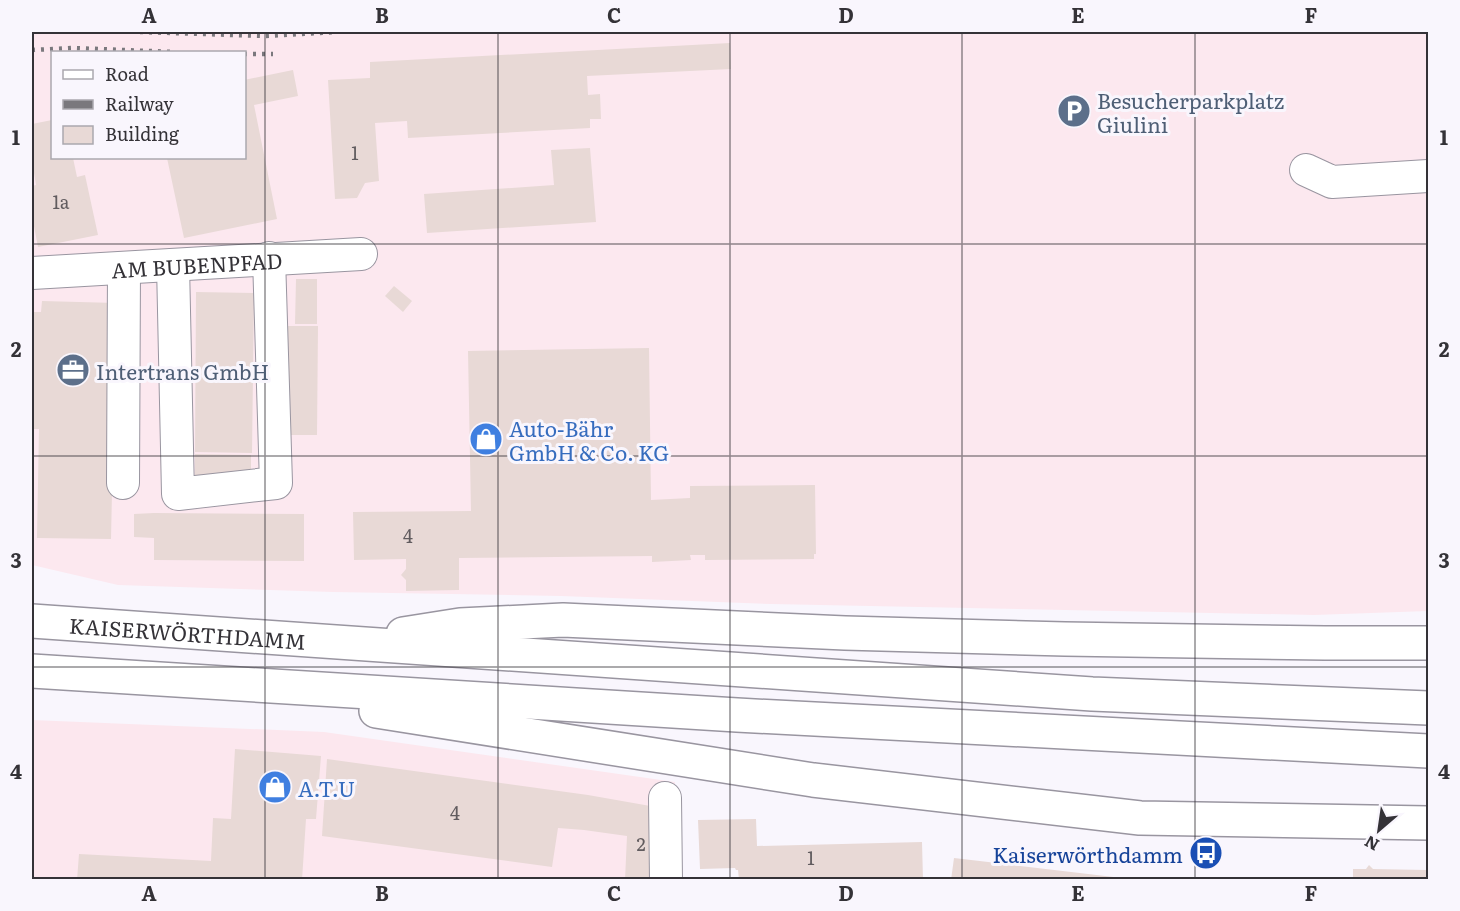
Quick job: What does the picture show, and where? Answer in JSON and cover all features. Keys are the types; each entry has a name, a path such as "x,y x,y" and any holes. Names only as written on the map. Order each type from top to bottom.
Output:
{"highway":[{"path":"345,643 460,625 563,620 845,633 1065,639 1325,644 1428,642"},
{"name":"KAISERWÖRTHDAMM","path":"32,621 345,643"},
{"path":"345,643 1092,694 1428,708"},
{"path":"32,671 748,716 1428,752"},
{"path":"227,683 375,711 813,780 1140,818 1428,823"}],"street":[{"path":"1306,170 1332,182 1428,176"},
{"name":"AM BUBENPFAD","path":"32,273 361,254"},
{"path":"173,265 178,494 276,483 269,258"},
{"path":"123,483 124,268"},
{"path":"665,798 666,879"}],"shaded area":[{"path":"32,32 1428,32 1428,611 1314,615 771,604 561,596 118,585 32,565"},
{"path":"32,720 324,732 675,782 674,879 32,880"}],"building":[{"path":"730,43 731,69 587,76 588,95 600,94 601,119 590,119 590,128 408,138 407,121 375,123 379,181 365,183 357,198 335,199 328,80 370,78 370,62"},
{"path":"293,70 298,96 254,105 277,219 184,238 167,159 246,159 246,80"},
{"path":"51,120 51,159 73,159 77,177 85,175 98,235 38,247 32,216 32,186 36,185 34,173 32,173 32,124"},
{"path":"590,148 596,222 427,233 424,194 554,185 551,150"},
{"path":"296,279 317,279 317,324 295,324"},
{"path":"394,286 412,301 403,312 385,296"},
{"path":"196,292 254,293 252,453 195,452"},
{"name":"Intertrans GmbH","path":"42,301 116,303 111,539 37,538 39,429 32,429 32,312 41,312"},
{"path":"288,326 318,326 317,435 286,435"},
{"path":"649,348 651,500 690,498 690,486 815,485 816,554 814,554 814,559 705,560 705,555 690,555 691,560 652,562 652,556 459,558 459,590 406,591 406,580 401,575 406,569 406,559 354,560 353,512 471,511 468,351"},
{"path":"195,454 251,455 251,477 195,476"},
{"path":"134,514 304,514 304,561 154,560 154,538 134,537"},
{"name":"A.T.U","path":"235,749 321,756 316,819 306,819 302,880 77,880 79,854 211,861 213,818 231,819"},
{"path":"327,759 588,795 656,807 656,880 625,880 627,836 584,830 558,828 552,867 322,836"},
{"path":"756,819 757,846 922,842 923,880 739,880 738,870 735,868 700,869 698,820"},
{"path":"954,858 1122,878 1122,880 951,880"},
{"path":"1369,865 1373,869 1428,870 1428,880 1353,880 1353,869 1366,869"}],"railway":[{"path":"140,32 265,36 337,32"},
{"path":"32,50 73,48 150,51"},
{"path":"246,54 273,54"}],"place":[{"name":"Besucherparkplatz Giulini","path":"1074,111"},
{"name":"Intertrans GmbH","path":"73,370"},
{"name":"Auto-Bähr GmbH & Co. KG","path":"486,439"},
{"name":"A.T.U","path":"275,787"},
{"name":"Kaiserwörthdamm","path":"1206,853"}]}
